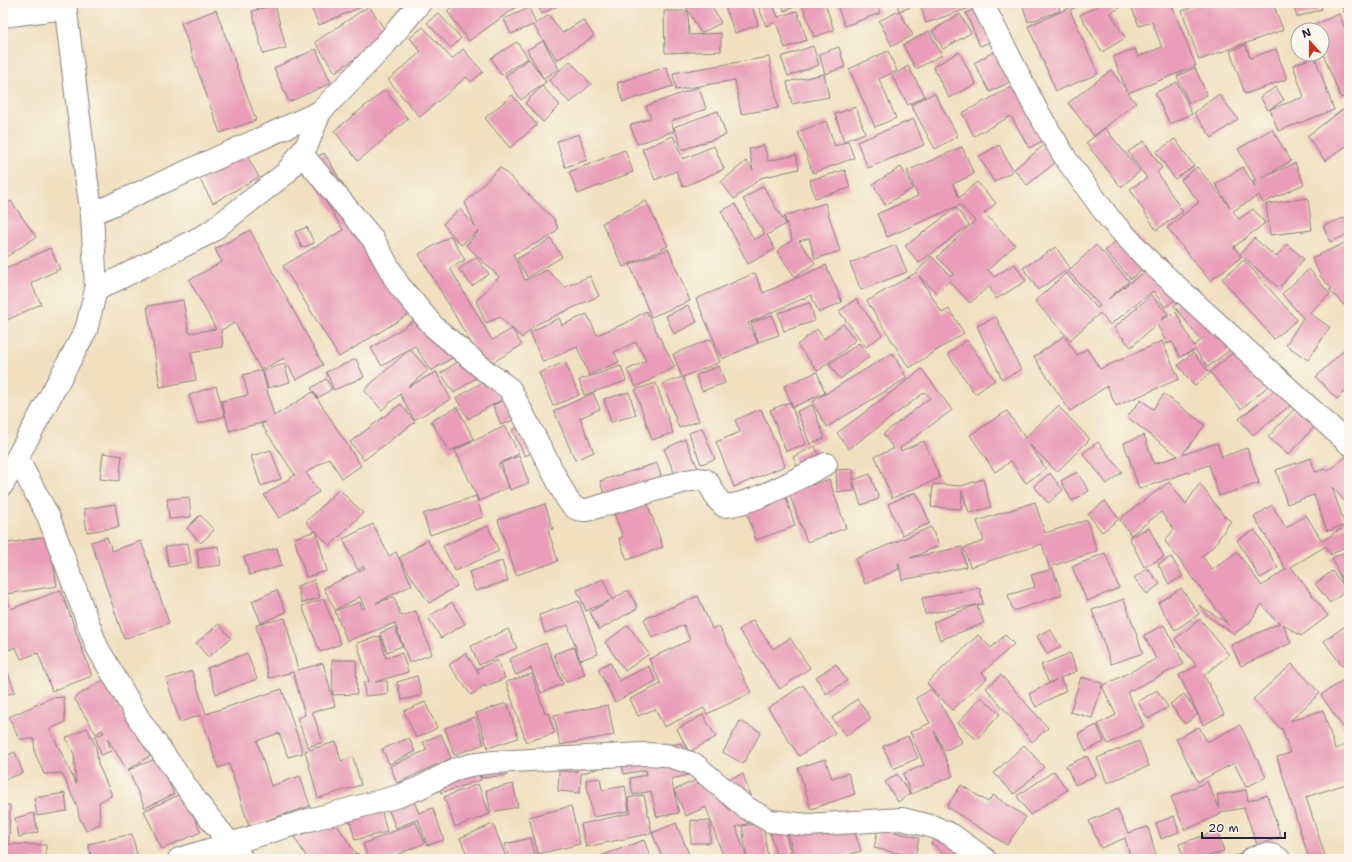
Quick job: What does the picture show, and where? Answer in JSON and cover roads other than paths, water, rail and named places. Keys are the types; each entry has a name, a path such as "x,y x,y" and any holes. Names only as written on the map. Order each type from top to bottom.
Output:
{"street":[{"path":"92,214 320,112 382,48 420,3"},
{"path":"982,3 1040,115 1066,159 1109,218 1149,261 1349,444"},
{"path":"3,16 65,6 92,214 96,290 86,330 3,484"},
{"path":"96,290 209,233 286,173 307,145 320,112"},
{"path":"301,153 373,239 398,284 434,327 488,373 510,389 573,508 578,510 587,510 686,481 702,479 708,482 718,500 724,506 730,505 760,496 826,464"},
{"path":"17,458 49,518 97,647 139,719 197,802 236,851"},
{"path":"179,859 236,851 348,809 399,796 419,788 456,769 470,765 494,762 643,754 666,755 694,764 745,807 770,821 808,825 902,819 934,827 952,835 985,859"},
{"path":"1251,859 1270,854 1273,854 1279,859"}]}
